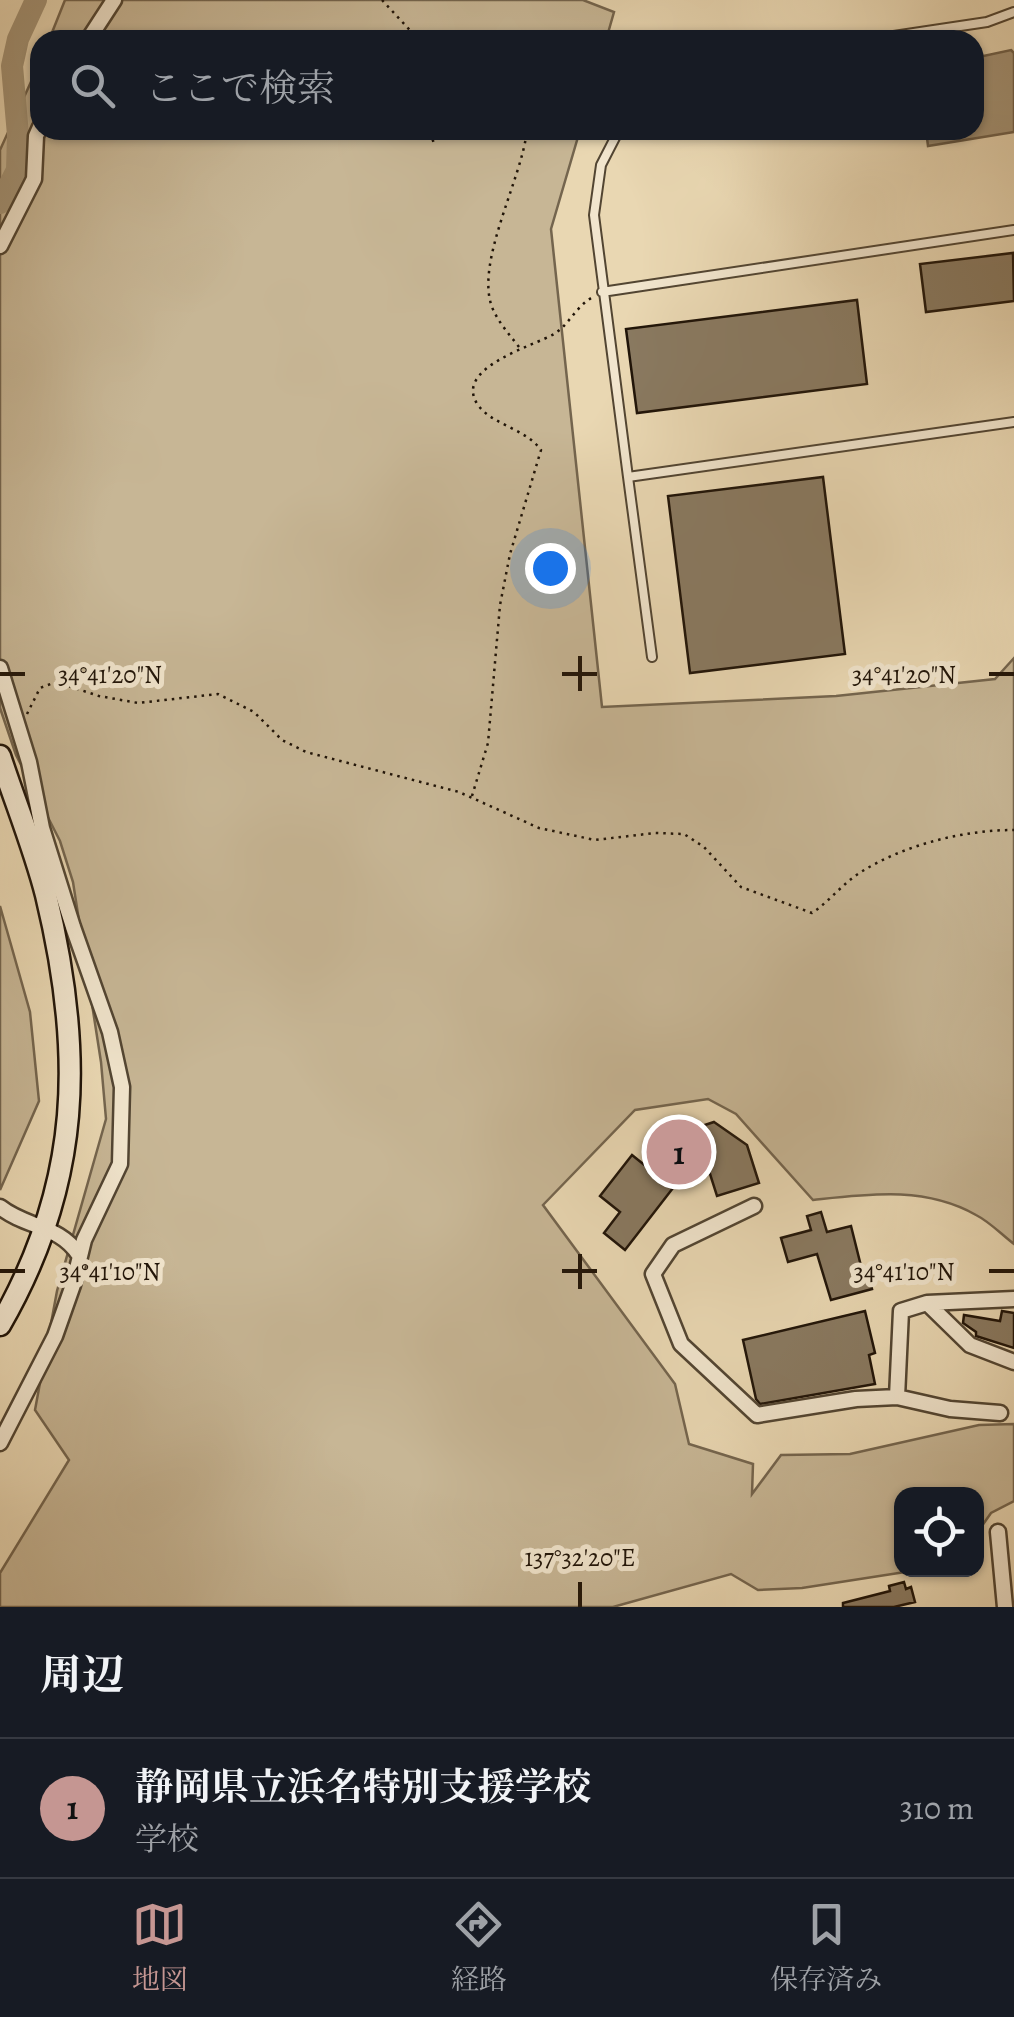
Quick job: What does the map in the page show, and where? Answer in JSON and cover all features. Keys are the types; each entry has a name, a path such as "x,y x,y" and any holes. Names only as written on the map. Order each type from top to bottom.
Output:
{"street":[{"path":"94,30 114,0"},
{"path":"0,246 34,179 36,140"},
{"path":"0,668 20,728 42,828 72,928 110,1032 122,1088 120,1164 79,1255 55,1336 0,1443"},
{"path":"0,756 46,894 72,1057 66,1138 54,1200 28,1276 0,1325"},
{"path":"754,1206 674,1245 652,1274 681,1344 757,1416 897,1396 950,1410 1000,1413"},
{"path":"0,1207 13,1218 66,1239 79,1255"},
{"path":"897,1396 901,1311 927,1304 1014,1300"},
{"path":"927,1304 970,1345 1014,1362"},
{"path":"998,1532 1008,1601"}],"lane":[{"path":"936,30 1014,12"},
{"path":"614,140 601,165 594,215 652,657"},
{"path":"602,292 1014,230"},
{"path":"628,478 1014,422"}],"path":[{"path":"382,0 410,30"},
{"path":"520,348 490,304 489,278 500,224 526,140"},
{"path":"471,798 488,743 500,605 510,554 541,450 532,437 478,405 474,396 476,384 490,364 557,332 575,309 602,292"},
{"path":"20,728 40,688 56,682 98,696 138,703 218,694 254,712 282,740 306,752 471,798 539,828 594,840 684,834 704,848 741,888 812,912 865,869 897,855 970,833 1014,830"}],"shaded area":[{"path":"65,0 583,0 614,12 609,30 53,30"},
{"path":"1011,50 1014,53 1014,132 984,137 984,56"},
{"path":"30,84 30,140 577,140 551,229 602,707 836,696 995,679 1014,658 1014,1244 981,1218 937,1200 896,1194 813,1200 736,1114 708,1099 635,1110 543,1205 675,1384 689,1444 753,1464 752,1494 781,1455 850,1454 979,1425 1014,1424 1014,1501 991,1513 984,1523 984,1487 894,1487 894,1574 802,1588 758,1590 731,1574 613,1607 0,1607 0,1573 69,1460 35,1410 57,1291 106,1119 73,882 60,841 16,755 0,708 0,150"},
{"path":"927,140 965,140 928,146"},
{"path":"0,906 30,1012 39,1101 0,1190"}],"building":[{"path":"1013,253 1014,301 926,312 920,264"},
{"path":"857,300 867,384 637,413 626,329"},
{"path":"823,477 845,654 690,673 668,496"},
{"path":"714,1122 747,1145 759,1183 717,1196 704,1155 661,1168 653,1142"},
{"path":"632,1155 673,1188 625,1250 604,1233 620,1212 600,1196"},
{"path":"821,1212 827,1232 851,1226 862,1270 867,1269 872,1289 831,1300 817,1254 788,1262 781,1238 811,1230 807,1216"},
{"path":"865,1311 875,1353 869,1355 875,1384 760,1404 743,1340"},
{"path":"1002,1311 1014,1313 1014,1348 976,1336 963,1323 964,1315 1000,1321"},
{"path":"904,1582 906,1589 911,1587 915,1602 894,1607 843,1607 843,1603 890,1591 889,1586"}],"waterway":[{"path":"0,203 17,170 12,66 18,39 36,0"}],"place":[{"name":"静岡県立浜名特別支援学校","path":"679,1152"}]}
